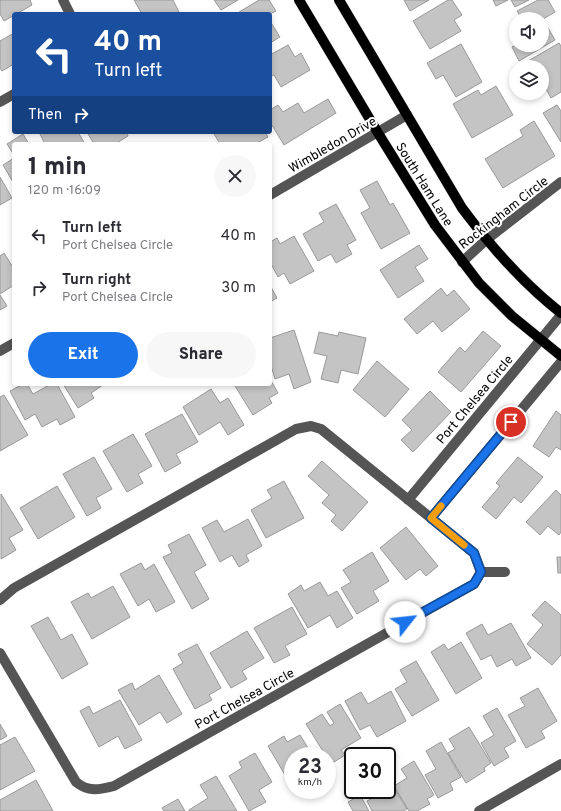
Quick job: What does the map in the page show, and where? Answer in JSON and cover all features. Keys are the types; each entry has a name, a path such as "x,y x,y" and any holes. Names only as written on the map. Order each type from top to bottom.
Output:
{"main road":[{"name":"South Ham Lane","path":"299,0 435,225 462,262 479,283 512,316 561,356"},
{"name":"South Ham Lane","path":"339,0 462,208 486,240 537,295 561,314"}],"street":[{"path":"63,0 69,12"},
{"path":"0,102 12,95"},
{"name":"Wimbledon Drive","path":"272,194 407,115"},
{"name":"Rockingham Circle","path":"462,262 486,240 561,182"},
{"name":"Port Chelsea Circle","path":"408,500 561,314"},
{"path":"0,351 12,343"},
{"path":"431,518 561,362"},
{"path":"0,600 14,588 296,429 311,426 321,429 474,553 481,572 505,572"},
{"name":"Port Chelsea Circle","path":"0,653 76,782 82,787 97,791 114,786 474,584 481,572"},
{"path":"479,811 561,764"}],"building":[{"path":"0,0 30,0 32,5 20,12 12,12 12,16 4,21 0,14"},
{"path":"134,0 173,0 179,12 141,12"},
{"path":"214,0 238,0 221,10"},
{"path":"259,0 269,0 276,11 272,13 239,12"},
{"path":"404,0 429,0 410,11"},
{"path":"448,0 452,0 462,15 454,20 461,31 430,49 413,21"},
{"path":"493,0 508,0 496,6"},
{"path":"511,0 529,0 515,7"},
{"path":"538,0 548,0 555,12 549,16 549,12 517,11"},
{"path":"272,24 280,37 272,42"},
{"path":"549,30 555,40 549,44"},
{"path":"12,34 12,65 2,71 0,68 0,41"},
{"path":"559,43 561,46 561,92 551,98 549,94 549,60 530,60 544,52 549,52 549,49"},
{"path":"461,44 482,82 456,97 443,75 436,79 427,63"},
{"path":"288,45 295,57 301,53 310,70 281,87 274,75 272,76 272,54"},
{"path":"514,52 534,52 521,60 518,60"},
{"path":"496,86 513,115 472,138 453,104 478,90 481,95"},
{"path":"328,99 336,113 284,145 272,125 272,109 278,105 283,112 298,103 304,113"},
{"path":"557,105 561,111 561,142 543,113"},
{"path":"534,121 555,156 503,188 485,159 523,136 520,130"},
{"path":"23,134 28,142 12,142 12,152 7,144"},
{"path":"40,134 79,134 84,142 44,142"},
{"path":"88,134 127,134 128,136 118,142 93,142"},
{"path":"214,134 266,134 268,137 259,142 219,142"},
{"path":"12,159 12,181 3,165"},
{"path":"0,177 12,198 0,205"},
{"path":"377,181 390,205 393,203 410,233 381,249 361,213 370,208 360,190"},
{"path":"336,204 356,240 347,245 352,254 336,263 331,254 318,261 303,234 324,222 319,213"},
{"path":"294,236 314,271 290,284 284,273 278,277 272,266 272,241 277,238 280,244"},
{"path":"419,245 428,259 415,267 424,281 398,298 380,270"},
{"path":"4,253 12,266 12,286 0,294 0,256"},
{"path":"441,288 447,296 454,290 470,309 442,332 433,321 417,334 404,319"},
{"path":"272,289 277,298 272,301"},
{"path":"0,295 7,306 0,310"},
{"path":"294,330 311,382 294,389 289,374 275,379 272,369 272,337"},
{"path":"483,331 501,346 461,392 438,372 460,347 465,352"},
{"path":"319,332 338,336 339,332 366,338 358,374 341,370 338,383 321,379 327,356 314,353"},
{"path":"377,361 409,389 385,417 353,390"},
{"path":"272,382 278,393 269,398 272,403 253,415 235,386 272,386"},
{"path":"19,386 28,386 33,394 47,386 58,386 75,417 60,425 57,419 42,427 35,414 25,420 10,391"},
{"path":"64,386 102,386 91,393 94,398 78,408"},
{"path":"211,389 220,403 228,398 244,425 228,435 220,422 199,435 183,407"},
{"path":"430,391 451,412 413,452 401,440 412,430 402,420"},
{"path":"4,395 28,435 0,451 0,397"},
{"path":"556,411 561,415 561,450 556,447 549,457 533,446"},
{"path":"182,414 198,442 176,454 181,463 165,472 145,434"},
{"path":"133,434 152,466 138,474 143,483 127,492 103,451"},
{"path":"94,457 112,489 96,498 101,508 87,516 63,474"},
{"path":"518,457 543,477 521,503 514,497 496,519 482,507 500,486 496,483"},
{"path":"322,461 368,502 342,531 331,521 336,515 322,503 329,495 308,476"},
{"path":"284,481 304,518 266,538 251,510 272,498 267,490"},
{"path":"57,486 75,517 38,539 20,508"},
{"path":"556,490 561,495 561,532 559,535 548,526 540,535 526,522"},
{"path":"1,494 23,530 9,538 16,550 1,559"},
{"path":"248,519 262,546 246,555 249,561 239,567 232,555 220,562 202,528 217,520 224,532"},
{"path":"406,527 438,566 426,576 420,569 406,580 380,548"},
{"path":"189,534 206,565 194,572 209,599 192,609 163,557 172,553 168,545"},
{"path":"372,552 389,581 373,591 379,601 357,614 341,588 351,582 343,570"},
{"path":"557,557 561,557 561,573 558,573"},
{"path":"141,563 145,570 154,564 175,602 156,612 149,599 138,606 120,574"},
{"path":"320,582 328,596 337,591 353,618 337,628 330,615 308,628 288,594 301,585 304,591"},
{"path":"113,586 130,617 92,639 71,602 88,593 91,598"},
{"path":"545,601 561,615 561,655 552,665 527,644 543,625 532,615"},
{"path":"292,607 307,634 285,646 290,655 274,663 254,628"},
{"path":"48,617 61,640 72,634 88,664 62,679 31,626"},
{"path":"511,623 531,658 516,666 512,659 497,667 491,655 481,660 466,633 482,624 488,635"},
{"path":"247,631 264,658 242,671 247,679 231,688 210,653"},
{"path":"461,642 482,678 456,694 431,652 444,644 448,650"},
{"path":"197,644 221,688 209,695 212,700 195,709 173,669 183,663 178,654"},
{"path":"416,661 439,700 412,716 395,689 407,682 400,670"},
{"path":"159,675 182,714 167,723 160,712 139,725 118,690 132,683 135,690"},
{"path":"538,688 557,721 541,731 545,738 526,748 508,715 525,706 520,698"},
{"path":"391,691 406,721 377,737 370,725 360,730 345,701 361,692 368,704"},
{"path":"120,700 142,740 125,749 118,736 99,747 80,711 89,706 93,714"},
{"path":"340,704 361,738 344,747 341,750 344,756 336,761 336,747 320,747 306,724 322,714 330,726 334,723 327,712"},
{"path":"497,708 516,741 504,748 509,757 494,766 481,743 494,735 483,716"},
{"path":"0,724 7,736 0,740"},
{"path":"469,727 491,763 484,768 485,771 466,783 448,753 455,749 449,739"},
{"path":"300,735 307,747 284,747 284,773 268,746 284,736 287,742"},
{"path":"15,737 35,771 0,790 0,745"},
{"path":"441,742 461,777 450,783 453,790 438,798 425,775 436,769 426,751"},
{"path":"255,753 272,782 259,790 266,802 249,811 229,776 242,768 239,762"},
{"path":"414,761 434,795 427,799 430,804 417,811 409,811 396,789 396,785 407,778 401,769"},
{"path":"216,776 237,811 189,811 208,798 200,785"},
{"path":"36,780 53,811 0,811 0,800"},
{"path":"396,791 407,809 403,811 372,811 367,801 371,799 396,799"},
{"path":"178,799 185,811 164,811 162,808"},
{"path":"353,799 362,799 369,811 353,811 348,802"}],"slow traffic":[{"path":"441,506 431,518 464,545"}],"route":[{"path":"405,622 474,584 481,572 474,553 431,518 511,422"}]}
